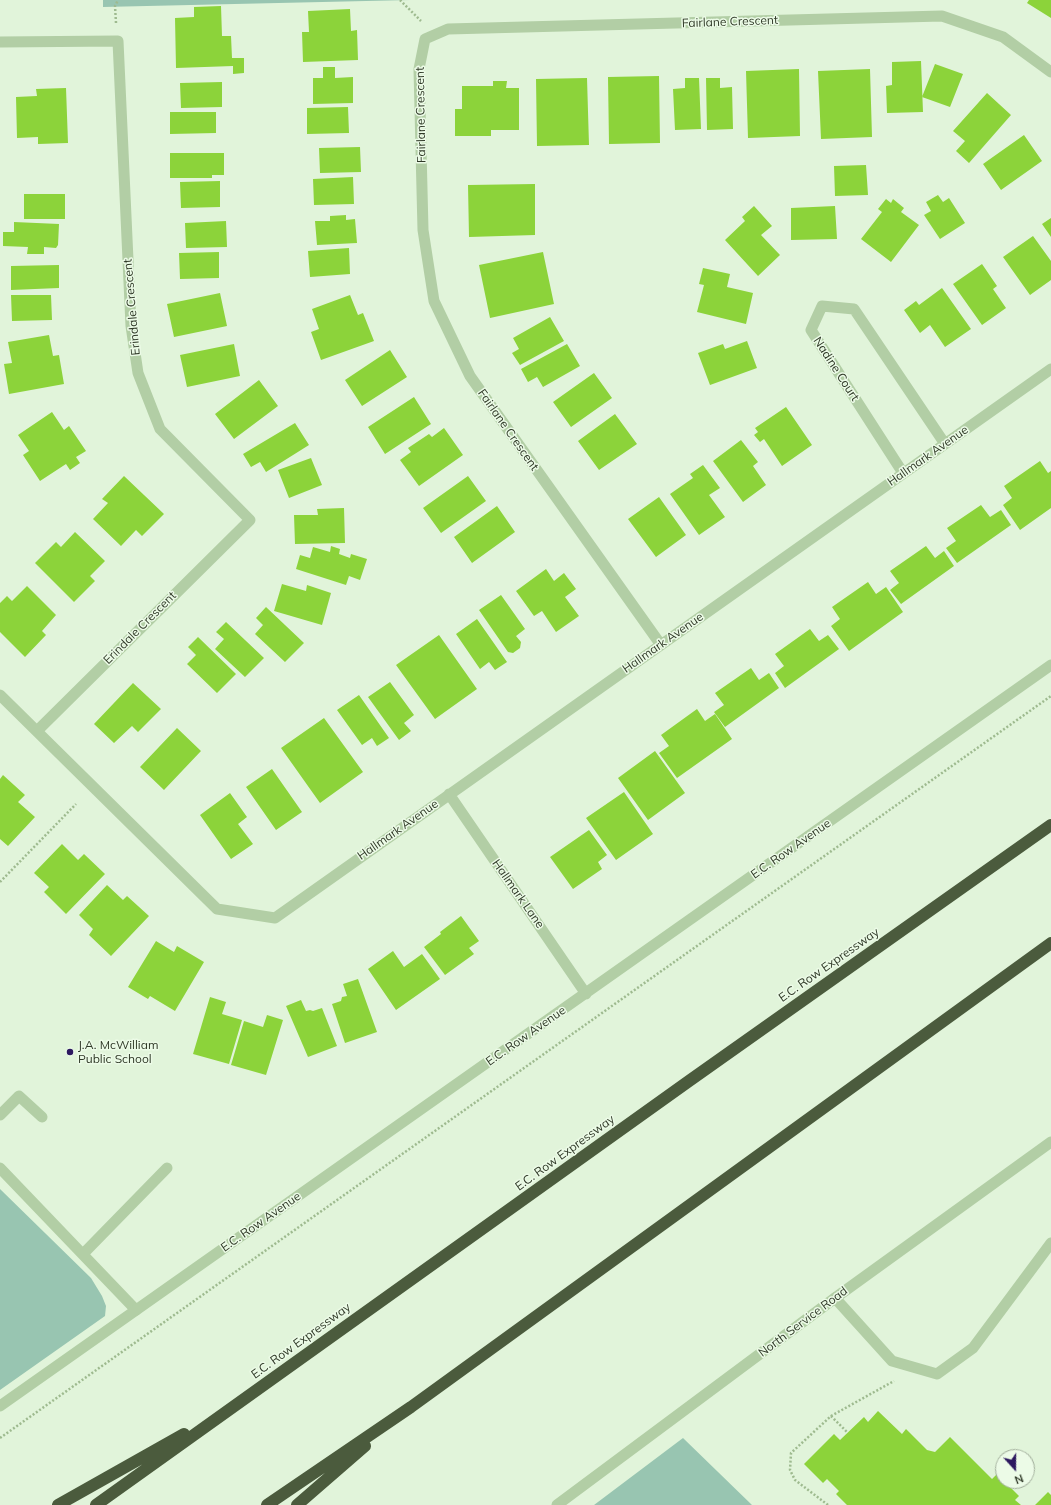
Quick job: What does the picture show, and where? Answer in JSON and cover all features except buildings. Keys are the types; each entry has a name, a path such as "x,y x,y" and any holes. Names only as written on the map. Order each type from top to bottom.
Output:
{"highway":[{"name":"E.C. Row Expressway","path":"96,1505 1051,825"},
{"path":"267,1505 411,1407 1051,943"},
{"path":"58,1505 239,1402"},
{"path":"297,1505 411,1407"}],"street":[{"name":"Fairlane Crescent","path":"661,644 470,376 434,301 423,230 419,69 425,39 448,29 942,16 1003,37 1051,72"},
{"name":"Erindale Crescent","path":"0,42 118,40 131,326 138,373 160,429 250,520 37,731"},
{"name":"Nadine Court","path":"903,474 810,330 822,306 854,309 945,444"},
{"name":"Hallmark Avenue","path":"37,731 217,909 275,918 1051,369"},
{"name":"E.C. Row Avenue","path":"0,1406 1051,665"},
{"path":"0,695 37,731"},
{"name":"Hallmark Lane","path":"449,794 586,994"},
{"path":"0,1115 19,1096 42,1117"},
{"name":"North Service Road","path":"558,1505 835,1298 1051,1142"},
{"path":"0,1168 136,1310"},
{"path":"84,1254 167,1168"},
{"path":"835,1298 892,1361 937,1374 973,1348 1051,1243"}],"path":[{"path":"115,6 118,0"},
{"path":"400,0 421,19"},
{"path":"0,1438 1051,696"},
{"path":"0,882 76,804"},
{"path":"828,1505 795,1480 790,1470 791,1453 831,1416 894,1381"},
{"path":"831,1416 848,1433"}],"green space":[{"path":"103,0 410,0 103,7"},
{"path":"0,1189 91,1278 106,1306 105,1316 0,1390"},
{"path":"683,1438 752,1505 594,1505"}],"place":[{"name":"J.A. McWilliam Public School","path":"70,1052"}]}
